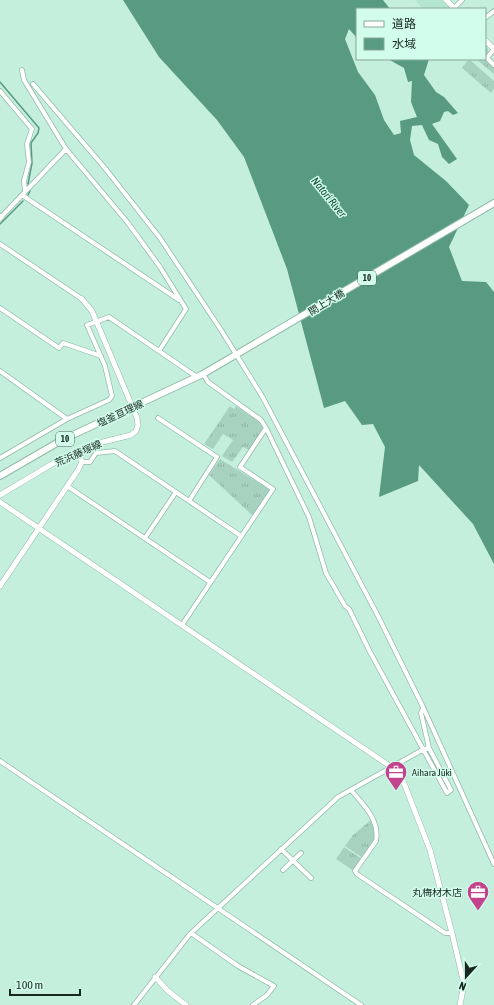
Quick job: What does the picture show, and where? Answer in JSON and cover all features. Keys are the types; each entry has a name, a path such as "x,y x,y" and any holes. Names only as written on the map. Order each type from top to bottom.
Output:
{"main road":[{"name":"閖上大橋","path":"239,354 494,203"},
{"name":"塩釜亘理線","path":"0,476 62,440 197,377 239,354"}],"street":[{"path":"446,0 454,8 462,0"},
{"path":"486,17 494,11"},
{"path":"486,41 494,49 487,58 494,65"},
{"path":"22,70 24,80 66,149 128,223 160,267 186,309 159,351"},
{"path":"34,84 104,167 160,238 239,354 378,616 423,708 494,864"},
{"path":"0,91 32,129 27,144 29,162 24,181 23,193"},
{"path":"0,217 66,149"},
{"path":"23,193 181,300"},
{"path":"0,244 82,299 92,311 132,407"},
{"path":"0,308 59,348 63,343 101,356"},
{"path":"0,458 67,419 112,398 101,356 87,325 97,320 109,317 197,377"},
{"path":"0,371 67,419"},
{"path":"203,374 208,382 261,420 266,428 309,517 326,573 345,606 349,609 370,652 447,793 451,790 429,748 421,714 423,708"},
{"name":"荒浜藤塚線","path":"0,495 57,461 103,442 131,435 136,431 138,425 138,418 132,407"},
{"path":"158,418 218,457 189,501"},
{"path":"182,625 273,489 240,467 266,428"},
{"path":"82,462 90,462 96,454 115,451 241,536"},
{"path":"78,452 82,462"},
{"path":"0,586 82,462"},
{"path":"67,486 210,582"},
{"path":"145,538 176,492"},
{"path":"0,502 393,767 403,779 430,850 464,984 460,1005"},
{"path":"134,1005 191,933 338,797 424,749 429,748"},
{"path":"0,761 361,1005"},
{"path":"351,790 373,817 377,837 356,871 357,874 445,934 452,933"},
{"path":"281,849 310,878"},
{"path":"283,870 301,853"},
{"path":"191,933 238,966 274,986 254,1005"},
{"path":"155,977 168,991 186,1005"}],"shaded area":[{"path":"415,0 442,0 450,8 422,8"}],"green space":[{"path":"486,46 488,49 487,59 494,67 494,74 477,60 486,60"},
{"path":"468,60 470,60 494,81 494,89 491,93 462,68"},
{"path":"230,406 234,409 236,406 257,420 263,428 249,450 243,447 232,462 222,456 233,440 223,434 213,449 204,444"},
{"path":"220,459 270,490 253,516 209,475"},
{"path":"372,819 375,839 363,858 345,846 353,835"},
{"path":"344,847 362,859 354,871 336,859"}],"water":[{"name":"Natori River","path":"123,0 383,0 389,8 356,8 356,37 349,29 345,39 358,72 375,95 384,120 394,135 401,133 400,121 417,117 411,102 412,81 408,82 404,68 390,60 429,60 424,75 436,92 444,97 458,113 453,115 448,111 444,112 440,121 432,124 457,159 449,164 442,157 438,144 429,140 422,125 412,126 410,140 414,155 446,181 469,205 449,247 462,281 486,282 494,292 494,564 473,524 419,465 418,481 379,497 385,447 373,424 362,425 345,401 324,408 287,269 244,157 217,120 159,57"}],"waterway":[{"path":"0,82 39,128 38,133 31,143 32,163 28,184"},
{"path":"28,195 30,191"},
{"path":"0,224 23,201"}],"place":[{"name":"Aihara Jūki","path":"396,792"},
{"name":"丸梅材木店","path":"478,912"}]}
